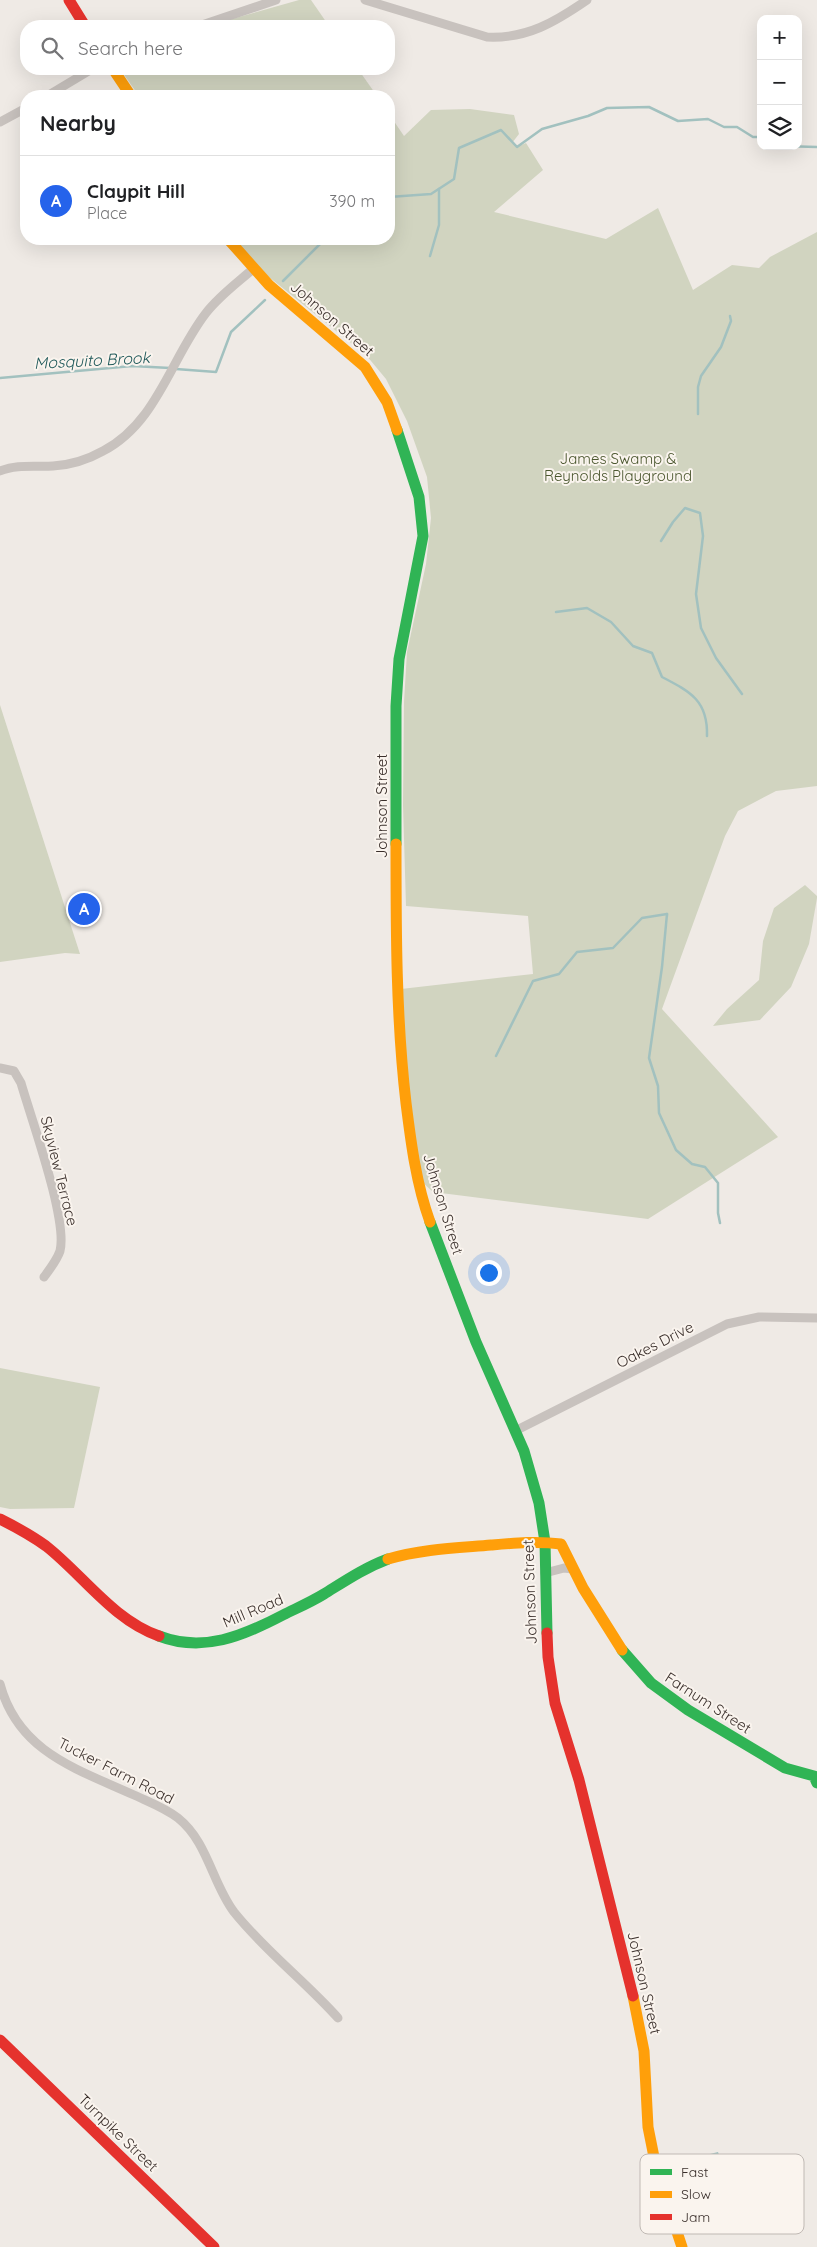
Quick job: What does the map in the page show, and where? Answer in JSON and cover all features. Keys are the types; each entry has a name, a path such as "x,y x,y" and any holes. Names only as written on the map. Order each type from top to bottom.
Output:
{"main road":[{"path":"69,0 82,20"},
{"path":"117,75 127,90"},
{"name":"Johnson Street","path":"233,245 253,269 283,298 365,367 387,402 405,450 419,497 423,536 398,659 396,706 396,971 401,1059 413,1160 428,1216 476,1342 524,1451 539,1503 545,1542 548,1657 555,1703 579,1780 633,1994 644,2052 648,2127 653,2154"},
{"name":"Mill Road","path":"0,1519 35,1537 111,1605 139,1626 158,1638 187,1644 217,1642 278,1618 314,1600 372,1564 391,1557 427,1550 545,1542"},
{"name":"Farnum Street","path":"545,1542 560,1544 616,1643 650,1683 688,1710 772,1761 785,1768 816,1778"},
{"name":"Turnpike Street","path":"0,2040 214,2247"},
{"name":"Johnson Street","path":"678,2234 682,2247"}],"street":[{"path":"217,20 276,0"},
{"path":"365,0 487,37 507,38 524,35 542,27 587,0"},
{"path":"57,90 82,75"},
{"path":"0,122 20,111"},
{"path":"0,471 15,467 65,465 90,458 121,440 142,417 206,314 253,269"},
{"name":"Skyview Terrace","path":"0,1068 14,1071 21,1083 61,1225 60,1250 44,1277"},
{"name":"Oakes Drive","path":"515,1431 727,1324 759,1317 817,1318"},
{"path":"545,1573 552,1570 573,1569"},
{"name":"Tucker Farm Road","path":"0,1684 5,1702 16,1722 42,1748 70,1766 162,1808 178,1818 191,1831 200,1844 233,1910 257,1939 338,2018"}],"green space":[{"path":"299,0 311,0 325,20 228,20"},
{"path":"124,75 362,75 373,90 135,90"},
{"name":"James Swamp & Reynolds Playground","path":"470,109 514,115 519,134 512,143 519,146 526,143 543,170 494,212 606,239 658,208 693,290 732,265 759,268 770,257 817,232 817,786 776,791 738,811 725,836 662,1009 778,1137 648,1219 433,1192 421,1181 414,1158 401,989 533,974 528,916 406,906 403,805 404,702 407,652 426,564 431,518 427,477 407,421 386,379 366,355 264,273 240,245 395,245 395,123 404,136 431,110"},
{"path":"0,705 80,954 65,953 0,962"},
{"path":"805,885 817,898 809,944 791,987 760,1020 713,1026 727,1009 759,980 763,941 774,908"},
{"path":"0,1368 100,1387 74,1508 10,1509 0,1507"}],"waterway":[{"name":"Mosquito Brook","path":"395,197 431,194 454,179 459,148 501,130 517,147 542,129 588,116 607,108 649,107 678,121 708,119 724,127 737,127 753,137 757,137"},
{"name":"Mosquito Brook","path":"802,147 817,147"},
{"path":"430,256 439,225 439,189"},
{"name":"Mosquito Brook","path":"283,281 319,245"},
{"name":"Mosquito Brook","path":"176,369 216,372 231,332 265,300"},
{"path":"698,414 698,387 701,376 721,347 731,321 730,316"},
{"name":"Mosquito Brook","path":"0,378 132,366 170,368"},
{"path":"661,541 685,508 700,513 703,536 696,594 701,628 716,658 742,694"},
{"path":"556,612 587,608 611,622 633,646 652,653 662,677 689,693 701,706 707,724 707,736"},
{"path":"667,916 667,914 662,967 649,1058 658,1086 659,1113 676,1150 692,1164 705,1167 718,1183 720,1223"},
{"path":"496,1056 533,981 559,974 577,952 613,948 642,918 667,914"}],"traffic: fast":[{"path":"396,844 396,706 399,659 423,536 419,497 397,430"},
{"path":"430,1222 476,1342 524,1451 539,1503 545,1542 547,1633"},
{"path":"159,1636 175,1641 207,1642 223,1640 253,1630 319,1597 363,1571 388,1559"},
{"path":"622,1650 651,1683 688,1710 785,1768 814,1776 817,1783"}],"traffic: slow":[{"path":"117,75 127,90"},
{"path":"233,245 269,285 365,367 387,402 397,430"},
{"path":"396,844 397,974 400,1038 408,1118 415,1163 421,1193 430,1222"},
{"path":"388,1559 414,1553 452,1548 526,1543 561,1544 583,1588 622,1650"},
{"path":"633,1996 644,2051 648,2127 653,2154"},
{"path":"678,2234 682,2247"}],"traffic: jam":[{"path":"69,0 81,20"},
{"path":"0,1519 46,1546 113,1608 142,1629 159,1636"},
{"path":"547,1633 548,1657 555,1703 579,1780 633,1996"},
{"path":"0,2040 214,2247"}],"place":[{"name":"Claypit Hill","path":"84,909"}]}
